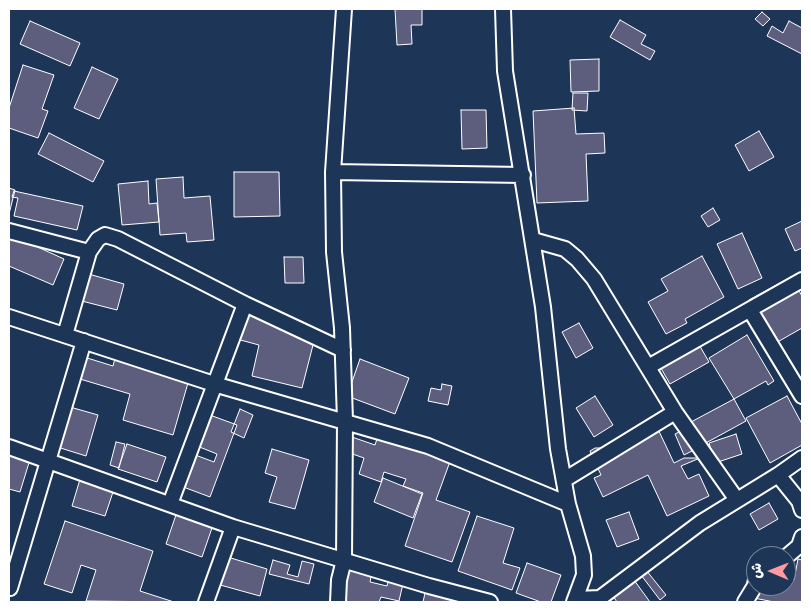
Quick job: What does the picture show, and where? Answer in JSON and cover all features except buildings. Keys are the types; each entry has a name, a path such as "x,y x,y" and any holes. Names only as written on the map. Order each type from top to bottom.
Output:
{"street":[{"path":"338,602 344,560 344,422 343,350 334,252 333,172 344,9"},
{"path":"503,9 505,71 543,307 558,449 568,504 583,556 584,575 575,601 602,600 700,523 802,458"},
{"path":"333,172 523,175"},
{"path":"9,231 89,252"},
{"path":"65,335 89,252 98,239 105,235 118,238 245,304 343,350"},
{"path":"533,240 565,249 577,259 594,279 674,412 736,500"},
{"path":"648,367 802,280"},
{"path":"170,504 245,304"},
{"path":"750,310 802,396"},
{"path":"9,317 214,384 428,446 568,504"},
{"path":"9,589 84,341"},
{"path":"564,480 674,412"},
{"path":"9,447 233,527 490,602"},
{"path":"778,475 799,501 802,510"},
{"path":"206,602 233,527"},
{"path":"796,549 802,537"}]}
